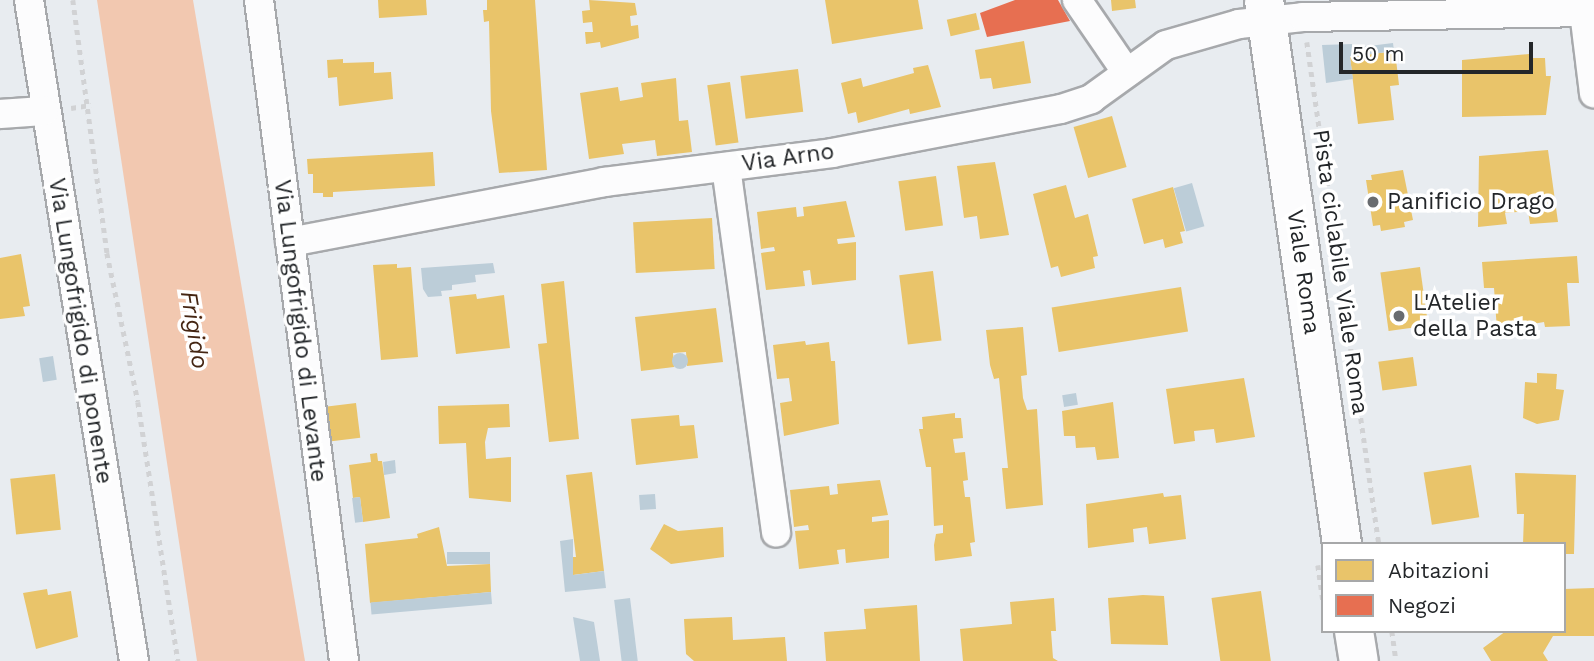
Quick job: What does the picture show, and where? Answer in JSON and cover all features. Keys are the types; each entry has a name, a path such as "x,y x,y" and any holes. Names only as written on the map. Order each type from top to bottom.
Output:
{"main road":[{"name":"Viale Roma","path":"1278,12 1342,542"},
{"path":"1354,633 1359,661"}],"street":[{"name":"Via Lungofrigido di ponente","path":"29,0 44,111 134,661"},
{"name":"Via Lungofrigido di Levante","path":"259,0 344,661"},
{"path":"1077,0 1127,73"},
{"name":"Via Arno","path":"290,242 604,182 832,153 1061,108 1091,99 1166,46 1278,12 1589,12"},
{"path":"1589,12 1594,93"},
{"path":"0,114 44,111"},
{"path":"726,167 776,533"}],"path":[{"path":"74,0 107,253 138,402 178,661"},
{"name":"Pista ciclabile Viale Roma","path":"1278,12 1379,542"},
{"path":"1392,633 1396,661"}],"water":[{"name":"Frigido","path":"97,0 193,0 305,661 197,661"}],"building: Abitazioni":[{"path":"378,0 426,0 427,15 379,18"},
{"path":"487,0 535,0 547,170 499,173 491,111 489,21 484,22 483,10 487,10"},
{"path":"589,0 635,3 637,15 630,16 631,26 638,25 639,38 601,48 600,42 586,44 585,32 593,32 592,22 583,23 582,11 590,10"},
{"path":"825,0 918,0 923,29 832,44"},
{"path":"1111,0 1135,0 1136,8 1112,11"},
{"path":"976,13 980,30 951,36 947,20"},
{"path":"1024,41 1031,83 993,89 991,78 980,79 975,50"},
{"path":"1395,51 1399,85 1390,86 1394,120 1358,124 1350,57"},
{"path":"1529,54 1529,58 1545,58 1546,76 1551,76 1546,115 1462,117 1462,60"},
{"path":"343,59 343,63 374,62 374,73 391,72 393,99 339,106 337,77 328,78 327,60"},
{"path":"928,65 941,107 910,114 909,109 858,123 856,112 848,114 841,83 861,78 863,87 914,73 913,68"},
{"path":"798,69 803,112 746,119 740,76"},
{"path":"676,78 679,121 688,120 692,152 657,156 655,140 622,144 624,154 589,159 580,93 618,87 620,101 643,97 641,83"},
{"path":"730,82 738,142 716,146 707,85"},
{"path":"1112,116 1127,167 1088,178 1074,127"},
{"path":"1548,150 1558,222 1530,224 1528,211 1505,213 1507,224 1478,227 1479,156"},
{"path":"433,152 435,186 333,192 333,197 323,197 323,193 313,193 313,174 308,174 307,159"},
{"path":"995,162 1009,235 980,239 977,216 964,218 957,166"},
{"path":"1403,170 1413,220 1404,222 1405,227 1381,231 1380,225 1373,226 1366,180 1372,180 1371,175"},
{"path":"936,176 943,226 905,231 898,181"},
{"path":"1066,185 1075,218 1088,214 1098,256 1093,257 1095,268 1061,277 1058,266 1051,268 1033,194"},
{"path":"1173,187 1185,231 1180,232 1183,243 1165,248 1163,239 1144,244 1132,199"},
{"path":"846,201 855,237 837,239 838,244 856,242 856,280 812,285 810,270 803,271 805,286 766,290 761,253 775,251 774,247 761,249 757,212 796,207 797,217 804,216 803,207"},
{"path":"712,218 715,269 636,273 633,222"},
{"path":"21,254 30,306 23,307 25,316 0,319 0,258"},
{"path":"1577,256 1579,283 1567,283 1570,326 1545,327 1544,322 1497,330 1494,288 1484,288 1482,262"},
{"path":"397,264 397,268 411,267 418,357 381,360 373,265"},
{"path":"1420,267 1428,325 1389,331 1380,273"},
{"path":"933,271 942,340 908,345 899,275"},
{"path":"564,281 579,439 549,442 538,344 547,343 541,284"},
{"path":"1181,287 1188,331 1059,352 1052,307"},
{"path":"476,294 477,299 504,295 510,348 456,354 449,297"},
{"path":"716,308 723,362 687,366 686,352 673,353 674,367 641,371 635,317"},
{"path":"1023,327 1027,375 1021,376 1023,398 1027,410 1037,409 1043,505 1006,509 1002,468 1008,468 999,378 994,379 990,365 986,330"},
{"path":"805,341 806,345 829,342 831,361 835,361 839,424 784,436 780,403 792,401 789,378 777,379 773,345"},
{"path":"1413,357 1417,386 1382,391 1378,362"},
{"path":"1537,373 1557,374 1556,389 1564,390 1559,420 1537,424 1523,418 1525,382 1537,383"},
{"path":"1244,378 1255,437 1216,443 1214,429 1194,431 1195,441 1174,444 1166,389"},
{"path":"1113,402 1119,458 1097,460 1095,447 1076,448 1075,436 1064,436 1062,411"},
{"path":"356,403 360,438 328,442 323,407"},
{"path":"509,404 510,427 488,428 485,442 486,459 511,457 511,502 469,498 466,443 439,444 438,406"},
{"path":"955,413 955,418 961,418 963,438 953,439 955,453 965,452 968,480 963,481 965,497 970,497 975,542 970,543 972,556 935,561 936,534 943,533 943,525 934,526 931,467 926,467 919,429 923,429 922,417"},
{"path":"679,415 680,426 694,425 698,458 636,465 631,419"},
{"path":"377,453 378,461 382,461 390,518 363,522 360,497 353,498 349,465 371,462 370,454"},
{"path":"1471,465 1479,517 1432,525 1424,473"},
{"path":"592,472 604,571 573,575 571,557 576,557 566,475"},
{"path":"1515,473 1576,475 1574,554 1566,554 1566,542 1523,542 1524,514 1517,514"},
{"path":"55,474 61,530 16,534 10,479"},
{"path":"880,480 888,515 872,517 872,522 889,520 889,558 846,563 845,549 837,550 839,564 799,569 795,531 809,530 808,525 794,527 790,490 829,486 830,495 838,494 837,484"},
{"path":"1163,493 1164,497 1181,495 1186,539 1149,544 1147,527 1133,529 1134,542 1088,548 1086,504"},
{"path":"664,524 678,531 723,527 724,557 671,564 650,549"},
{"path":"439,527 447,566 490,564 491,592 370,603 365,544 418,538 417,534"},
{"path":"1594,588 1594,636 1553,636 1543,653 1548,661 1491,661 1483,648 1503,633 1566,633 1566,589"},
{"path":"47,589 48,595 71,591 78,637 36,649 23,593"},
{"path":"1261,591 1271,661 1220,661 1211,598"},
{"path":"1164,596 1168,645 1111,644 1108,598"},
{"path":"1054,598 1056,631 1051,631 1053,658 1058,661 963,661 960,629 1012,624 1010,602"},
{"path":"917,605 920,661 826,661 824,632 866,629 864,609"},
{"path":"732,617 733,640 785,637 787,661 694,661 686,654 684,619"}],"building: Negozi":[{"path":"1015,0 1058,0 1070,21 987,37 980,13"}],"building: Altro":[{"path":"1393,43 1394,51 1350,57 1353,79 1326,83 1322,45 1352,44 1353,48"},
{"path":"1192,183 1204,226 1186,231 1174,188"},
{"path":"493,263 495,273 475,275 476,282 452,285 452,290 441,291 442,296 428,297 423,289 421,268"},
{"path":"680,353 686,355 686,367 680,369 674,367 672,361 674,355"},
{"path":"53,356 57,380 43,382 39,358"},
{"path":"1076,393 1078,405 1064,407 1062,395"},
{"path":"395,460 396,473 384,475 383,462"},
{"path":"655,494 656,509 640,510 639,495"},
{"path":"360,497 363,522 355,523 352,498"},
{"path":"573,539 573,575 604,571 606,588 565,592 560,541"},
{"path":"447,552 490,552 490,564 447,564"},
{"path":"491,592 492,604 372,615 370,603"},
{"path":"630,598 638,661 622,661 614,600"},
{"path":"573,617 594,622 600,661 580,661"}],"place":[{"name":"Panificio Drago","path":"1373,202"},
{"name":"L'Atelier della Pasta","path":"1399,316"}]}
